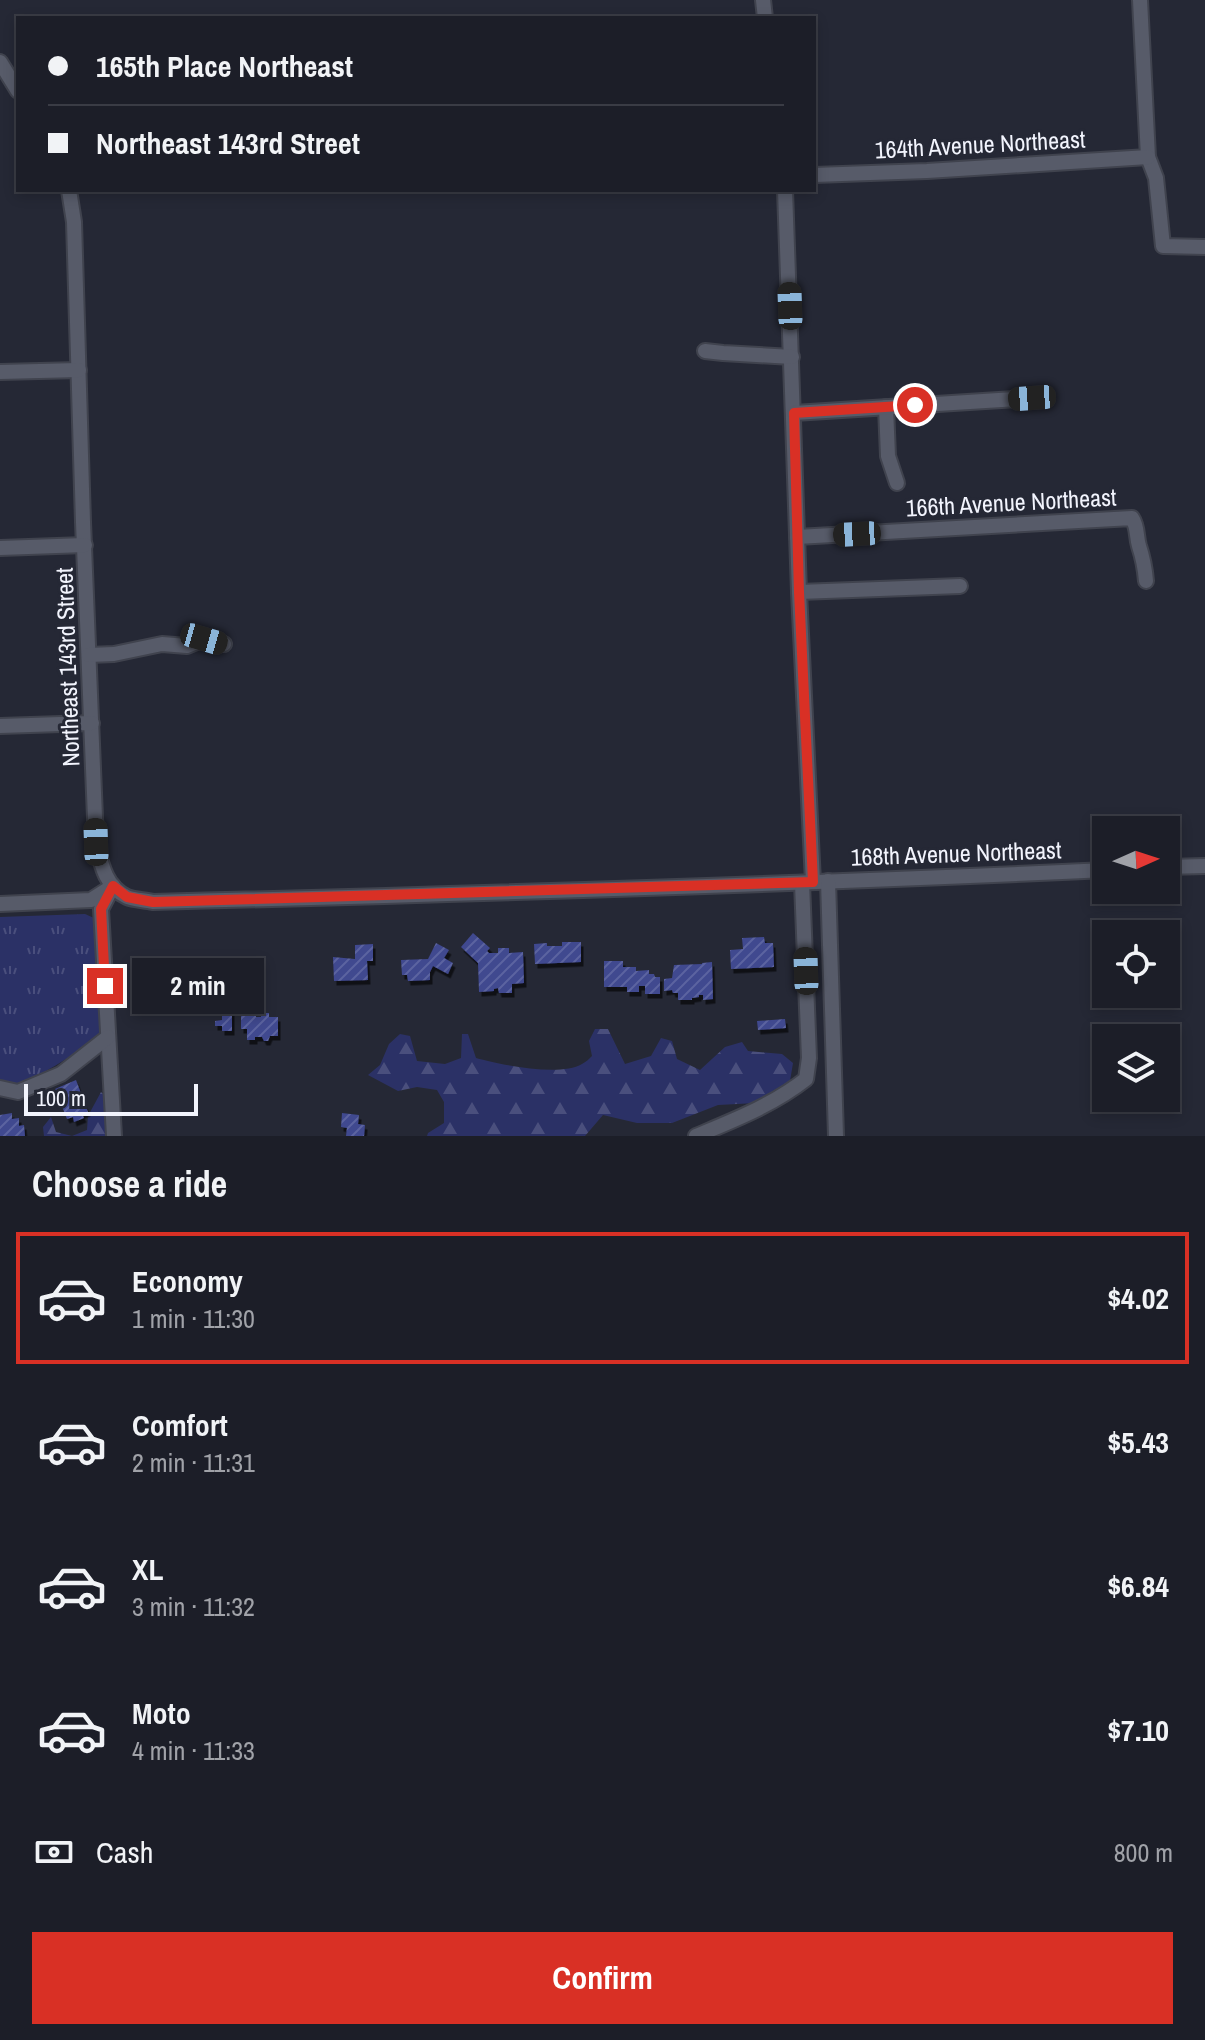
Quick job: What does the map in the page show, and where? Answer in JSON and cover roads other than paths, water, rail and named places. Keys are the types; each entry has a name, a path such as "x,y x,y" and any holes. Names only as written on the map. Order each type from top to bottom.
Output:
{"street":[{"path":"1140,0 1148,157 1156,178 1163,246 1205,247"},
{"path":"0,62 16,88"},
{"name":"164th Avenue Northeast","path":"816,175 1148,157"},
{"name":"Northeast 143rd Street","path":"69,192 74,222 96,842 102,871 113,886"},
{"path":"785,192 799,592 815,882 836,1136"},
{"path":"705,351 792,357"},
{"path":"0,372 79,370"},
{"path":"794,413 1032,398"},
{"path":"886,407 888,456 897,483"},
{"name":"166th Avenue Northeast","path":"797,537 1132,518 1137,527 1146,581"},
{"path":"0,548 85,545"},
{"path":"799,592 960,586"},
{"path":"89,655 114,654 162,644 187,646 204,639 224,644"},
{"path":"0,726 92,723"},
{"path":"1180,867 1205,866"},
{"name":"168th Avenue Northeast","path":"113,886 127,897 153,902 1092,871"},
{"path":"696,1136 746,1115 789,1092 806,1079 815,882"},
{"path":"0,904 91,900 113,886"},
{"path":"113,886 101,909 114,1136"},
{"path":"0,1088 18,1092 61,1074 108,1037"}]}
